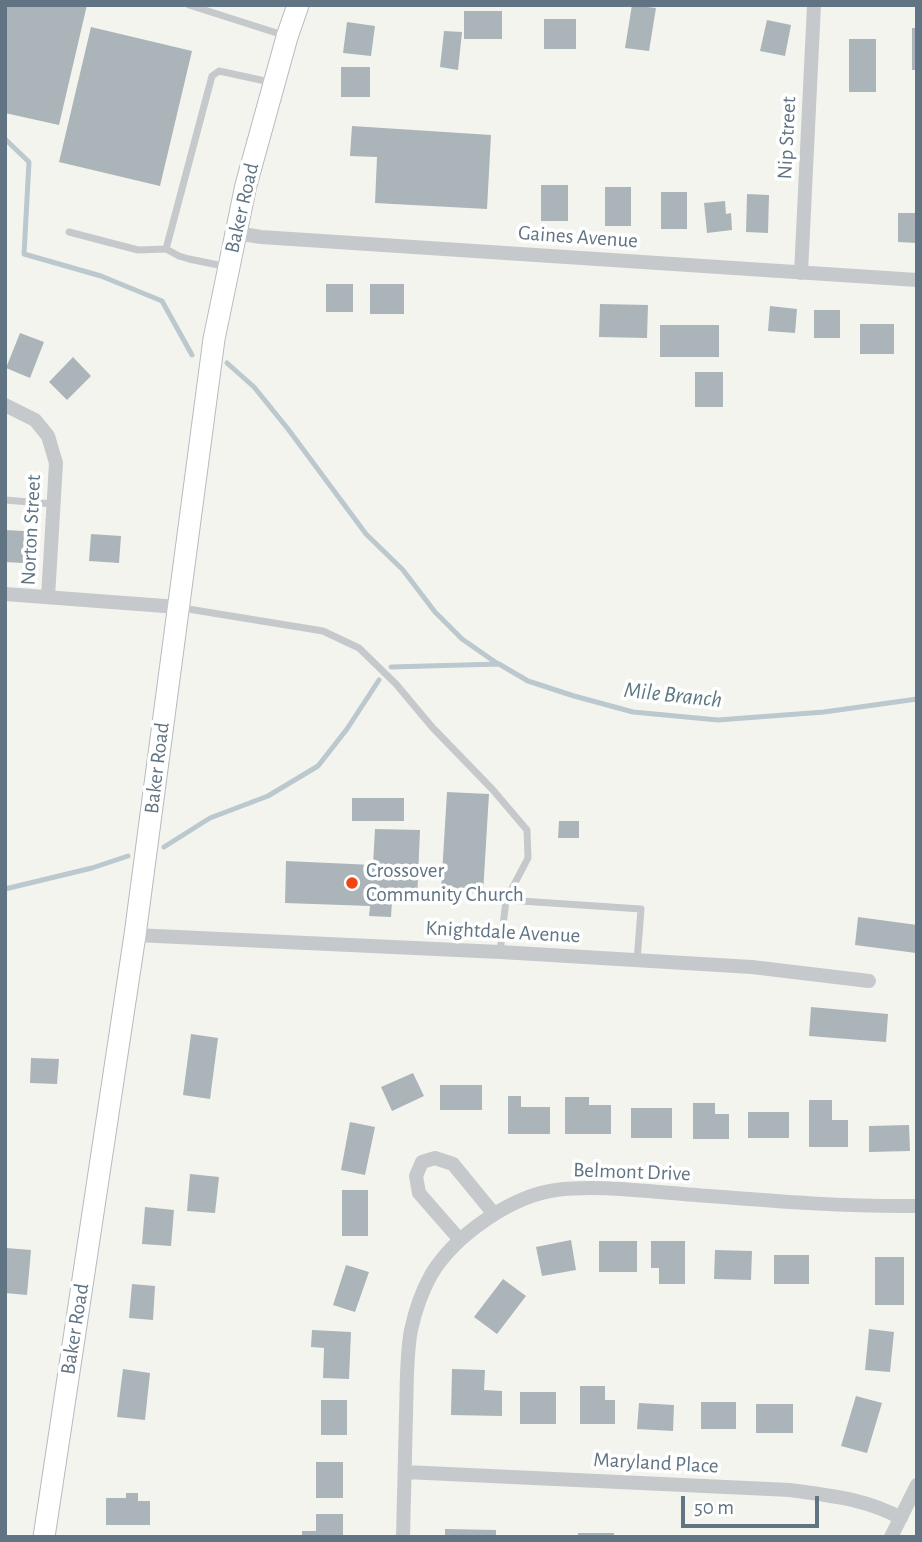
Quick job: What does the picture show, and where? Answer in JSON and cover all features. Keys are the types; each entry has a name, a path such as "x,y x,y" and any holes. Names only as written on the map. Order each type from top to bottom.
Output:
{"street":[{"name":"Baker Road","path":"44,1537 135,935 214,339 246,185 298,5"},
{"name":"Nip Street","path":"801,272 814,5"},
{"name":"Gaines Avenue","path":"236,233 917,280"},
{"name":"Norton Street","path":"5,405 35,420 48,436 56,463 48,597"},
{"path":"5,594 178,607"},
{"name":"Knightdale Avenue","path":"135,935 752,967 869,981"},
{"path":"460,1240 419,1193 416,1176 422,1162 435,1158 453,1164 495,1214"},
{"name":"Belmont Drive","path":"403,1537 407,1364 411,1330 431,1275 460,1240 495,1214 522,1200 554,1190 601,1188 862,1207 917,1206"},
{"name":"Maryland Place","path":"405,1472 790,1490 853,1499 882,1508 901,1518"},
{"path":"891,1537 917,1485"}],"lane":[{"path":"189,5 287,37"},
{"path":"166,248 212,76 219,71 274,83"},
{"path":"69,232 138,250 166,248 179,256 229,268"},
{"path":"5,500 53,504"},
{"path":"178,607 323,632 359,648 396,684 432,727 494,790 527,830 528,858 506,900 500,952"},
{"path":"506,900 641,909 637,961"}],"building":[{"path":"5,5 87,5 59,125 5,113"},
{"path":"632,5 656,8 649,51 625,48"},
{"path":"464,11 502,11 502,39 464,39"},
{"path":"544,19 576,19 576,49 544,49"},
{"path":"767,20 791,25 785,56 760,51"},
{"path":"347,22 375,26 371,56 343,53"},
{"path":"91,27 192,51 160,186 59,162"},
{"path":"912,28 917,28 917,70 912,70"},
{"path":"444,31 462,32 458,70 440,67"},
{"path":"849,39 876,39 876,92 849,92"},
{"path":"341,67 370,67 370,97 341,97"},
{"path":"352,126 491,135 487,209 375,203 377,157 350,156"},
{"path":"541,185 568,185 568,221 541,221"},
{"path":"605,187 631,187 631,226 605,226"},
{"path":"661,192 687,192 687,229 661,229"},
{"path":"747,194 769,195 768,233 746,232"},
{"path":"725,201 726,214 731,213 732,230 707,233 704,203"},
{"path":"898,213 917,213 917,243 898,242"},
{"path":"326,284 353,284 353,312 326,312"},
{"path":"370,284 404,284 404,314 370,314"},
{"path":"600,304 648,305 647,338 599,337"},
{"path":"770,306 797,309 795,333 768,331"},
{"path":"814,310 840,310 840,338 814,338"},
{"path":"860,324 894,324 894,354 860,354"},
{"path":"660,325 719,325 719,357 660,357"},
{"path":"20,333 44,342 30,378 6,368"},
{"path":"73,357 91,376 67,400 49,382"},
{"path":"695,372 723,372 723,407 695,407"},
{"path":"5,530 24,531 23,563 5,562"},
{"path":"91,534 121,536 119,563 89,561"},
{"path":"447,792 489,794 483,893 441,891"},
{"path":"352,798 404,798 404,821 352,821"},
{"path":"559,821 579,821 579,838 558,838"},
{"name":"Crossover Community Church","path":"375,829 420,830 417,901 392,901 391,917 369,916 370,906 285,903 286,861 373,865"},
{"path":"858,917 917,925 916,953 855,945"},
{"path":"811,1007 888,1014 886,1042 809,1036"},
{"path":"191,1034 218,1038 210,1099 183,1095"},
{"path":"31,1058 59,1059 57,1084 30,1083"},
{"path":"413,1073 424,1096 392,1111 381,1087"},
{"path":"440,1085 482,1085 482,1110 440,1110"},
{"path":"508,1096 521,1096 521,1107 550,1107 550,1134 508,1134"},
{"path":"565,1097 589,1097 589,1105 611,1105 611,1134 565,1134"},
{"path":"809,1100 832,1100 832,1120 848,1120 848,1147 809,1147"},
{"path":"693,1103 715,1103 715,1114 729,1114 729,1139 693,1139"},
{"path":"631,1108 672,1108 672,1138 631,1138"},
{"path":"748,1112 789,1112 789,1138 748,1138"},
{"path":"350,1122 375,1127 365,1175 341,1170"},
{"path":"909,1125 910,1151 869,1152 869,1126"},
{"path":"190,1174 219,1177 215,1213 187,1211"},
{"path":"342,1190 368,1190 368,1236 342,1236"},
{"path":"145,1207 174,1210 171,1246 142,1244"},
{"path":"571,1240 576,1270 542,1276 536,1247"},
{"path":"599,1241 637,1241 637,1272 599,1272"},
{"path":"651,1241 685,1241 685,1284 659,1284 659,1268 651,1268"},
{"path":"6,1248 31,1250 27,1295 5,1293"},
{"path":"715,1250 752,1251 751,1280 714,1279"},
{"path":"774,1255 809,1255 809,1284 774,1284"},
{"path":"875,1257 904,1257 904,1305 875,1305"},
{"path":"346,1265 369,1272 355,1312 333,1305"},
{"path":"503,1279 526,1296 497,1334 474,1317"},
{"path":"132,1284 155,1286 153,1320 129,1318"},
{"path":"869,1329 894,1332 890,1372 865,1370"},
{"path":"312,1330 351,1332 349,1379 323,1378 324,1348 311,1347"},
{"path":"123,1369 150,1373 145,1420 117,1417"},
{"path":"452,1369 485,1370 484,1390 502,1391 502,1416 451,1415"},
{"path":"580,1386 605,1386 605,1400 615,1400 615,1424 580,1424"},
{"path":"520,1392 556,1392 556,1424 520,1424"},
{"path":"856,1396 882,1403 867,1453 841,1446"},
{"path":"321,1400 347,1400 347,1435 321,1435"},
{"path":"701,1402 736,1402 736,1429 701,1429"},
{"path":"639,1403 674,1405 673,1431 637,1429"},
{"path":"756,1404 793,1404 793,1433 756,1433"},
{"path":"316,1462 343,1462 343,1498 316,1498"},
{"path":"126,1493 138,1493 138,1501 150,1501 150,1525 106,1525 106,1498 126,1498"},
{"path":"316,1514 343,1514 343,1537 302,1537 302,1531 316,1531"},
{"path":"445,1529 496,1530 496,1537 445,1537"},
{"path":"578,1533 614,1533 614,1537 578,1537"}],"waterway":[{"path":"5,139 29,162 24,254 101,276 162,301 192,355"},
{"path":"227,363 254,387 366,534 403,570 435,612 462,639 498,664"},
{"name":"Mile Branch","path":"391,667 499,664 528,681 633,712 718,720 824,712 917,699"},
{"name":"Mile Branch","path":"164,847 210,818 268,796 318,766 347,729 379,680"},
{"name":"Mile Branch","path":"5,889 92,868 128,856"}],"place":[{"name":"Crossover Community Church","path":"352,883"}]}
